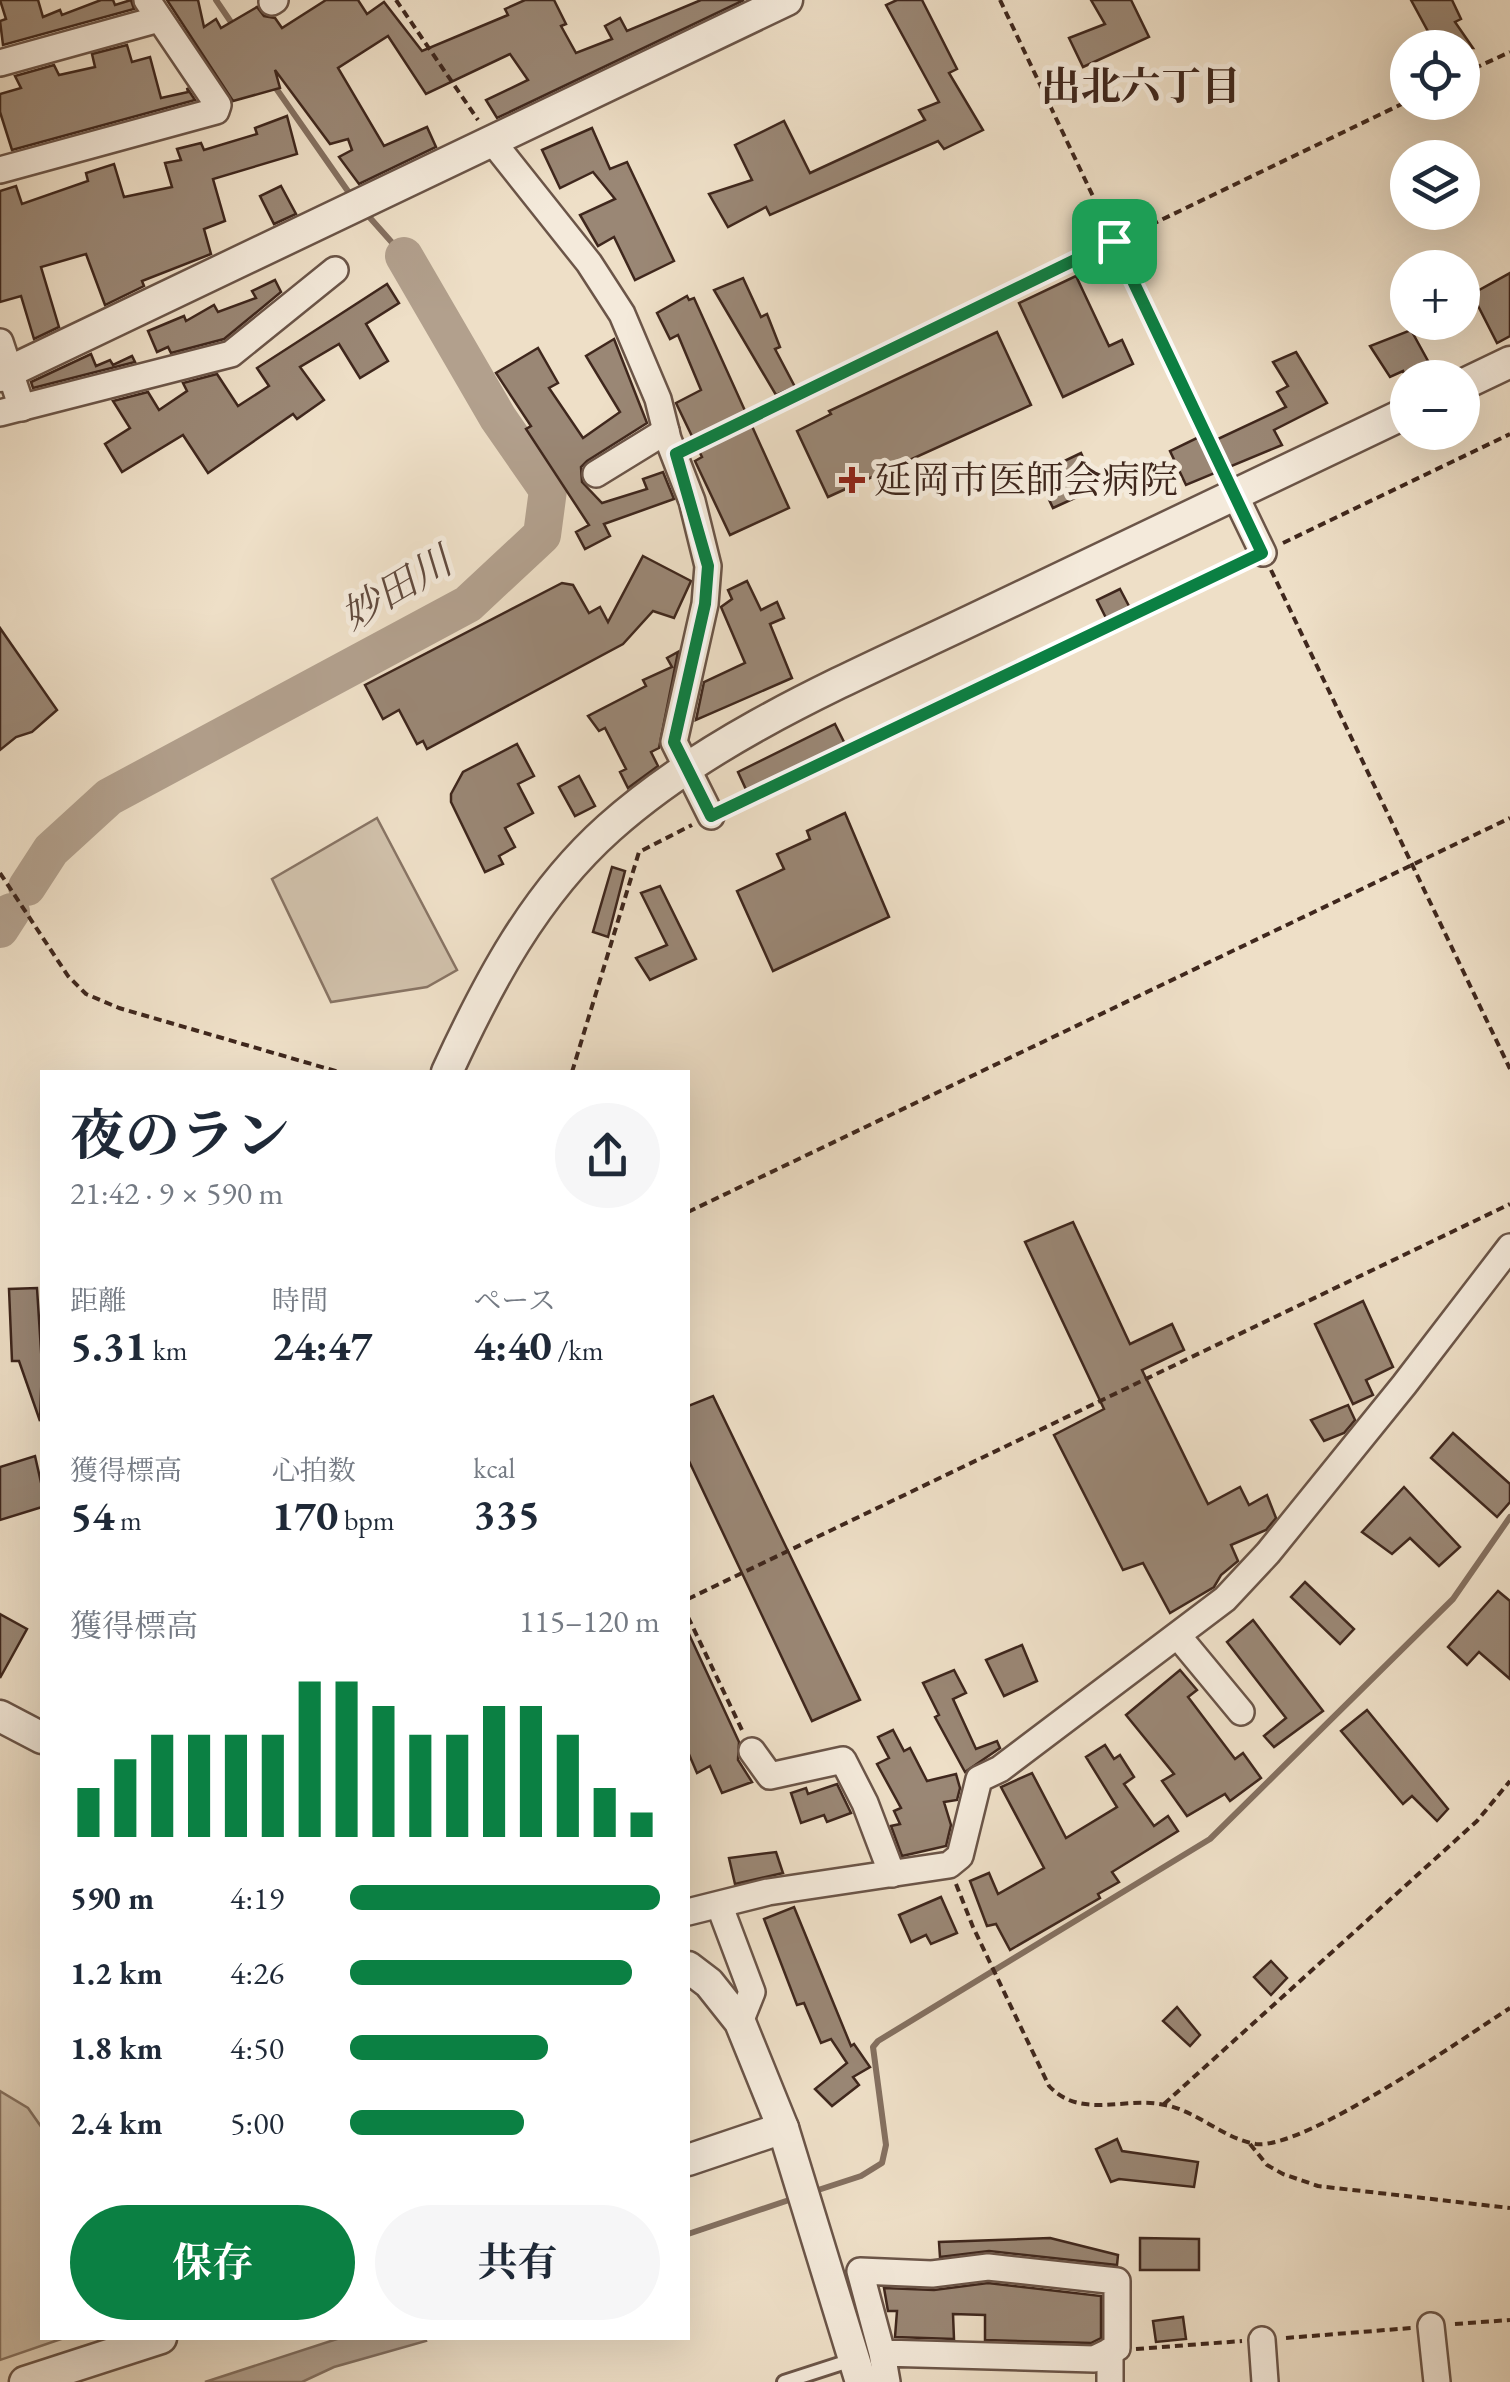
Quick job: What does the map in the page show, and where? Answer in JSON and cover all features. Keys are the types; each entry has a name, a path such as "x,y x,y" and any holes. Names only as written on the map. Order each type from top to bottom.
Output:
{"street":[{"path":"4,374 787,0"},
{"path":"0,63 153,9 218,105 216,112 0,170"},
{"path":"492,141 588,263 622,314 658,398 708,566 705,604 674,742 711,816"},
{"path":"0,342 11,411 231,354 335,270"},
{"path":"1480,376 1510,362"},
{"path":"447,1070 528,917 608,829 688,767 823,691 1390,421"},
{"path":"596,474 671,442"},
{"path":"1235,495 1262,553"},
{"path":"690,1912 768,1892 949,1864 960,1856 978,1779 1000,1769 1226,1599 1268,1553 1510,1247"},
{"path":"1178,1636 1241,1712"},
{"path":"0,1716 40,1737"},
{"path":"752,1751 770,1776 843,1760 892,1874"},
{"path":"720,1907 752,1992 740,2022"},
{"path":"690,1969 709,1983 740,2022 866,2365 887,2382"},
{"path":"690,2159 782,2128"},
{"path":"866,2365 860,2270 932,2274 988,2267 1117,2281 1110,2382"},
{"path":"1431,2326 1437,2382"},
{"path":"25,2382 155,2340"},
{"path":"1262,2340 1265,2382"},
{"path":"866,2365 1094,2358 1114,2350"}],"lane":[{"path":"784,2382 866,2365"}],"path":[{"path":"396,0 492,141"},
{"path":"1000,0 1235,495"},
{"path":"1480,66 1510,52"},
{"path":"671,442 1114,241 1390,110"},
{"path":"573,1070 638,852 1510,434"},
{"path":"1262,553 1510,1070"},
{"path":"690,1211 1510,818"},
{"path":"0,873 68,976 86,994 119,1008 331,1070"},
{"path":"690,1598 1510,1204"},
{"path":"690,1621 752,1751"},
{"path":"1164,2104 1477,1821 1510,1781"},
{"path":"949,1864 972,1927 1049,2086 1062,2100 1079,2105 1164,2104 1249,2142 1267,2165 1318,2186 1510,2208"},
{"path":"1249,2142 1272,2142 1365,2101 1510,2008"},
{"path":"1114,2350 1510,2320"}],"shaded area":[{"path":"377,818 457,970 427,987 331,1002 272,879"},
{"path":"0,2091 28,2108 40,2125 40,2340 58,2340 0,2360"},
{"path":"334,2340 426,2341 334,2367 302,2382 205,2382"}],"building":[{"path":"0,0 38,0 43,17 60,10 62,15 101,0 113,0 115,5 131,0 134,9 3,45 0,21 6,19"},
{"path":"167,0 198,0 204,27 216,19 221,28 257,7 264,16 275,18 282,28 326,0 358,0 367,14 384,2 422,51 508,15 505,9 525,0 554,0 566,24 561,26 576,53 612,39 605,26 620,18 627,31 701,0 744,0 497,118 486,100 528,80 510,54 426,94 388,36 338,68 384,146 427,127 436,147 359,184 339,157 352,150 348,139 330,144 275,70 280,88 233,101"},
{"path":"897,0 922,0 957,69 949,73 983,130 944,149 938,141 770,215 766,207 728,227 709,194 752,180 735,145 784,121 810,173 925,120 919,110 939,102 886,5"},
{"path":"1091,0 1131,0 1149,37 1083,67 1069,38 1105,24"},
{"path":"1411,0 1452,0 1461,19 1455,22 1461,30 1427,30"},
{"path":"127,45 132,62 150,57 161,98 188,92 187,88 195,100 12,150 0,112 0,94 21,88 15,76 54,65 59,75 95,67 92,54"},
{"path":"287,116 297,154 213,179 225,221 204,229 211,254 142,281 144,286 105,305 86,254 41,267 59,327 34,339 21,296 0,302 0,191 16,186 22,204 88,181 86,173 114,164 124,197 172,187 165,163 181,160 177,149 201,143 204,150 257,134 255,128"},
{"path":"592,128 610,169 627,162 674,261 635,280 614,237 598,246 580,215 615,199 593,172 560,188 542,150"},
{"path":"281,186 296,214 274,224 260,196"},
{"path":"1510,273 1510,336 1497,343 1480,310 1480,290"},
{"path":"1076,276 1109,346 1122,340 1133,364 1063,397 1019,303"},
{"path":"743,278 761,317 767,314 780,347 775,349 795,387 776,395 714,290"},
{"path":"275,280 281,292 224,339 171,353 168,347 157,352 148,331 184,316 186,321 214,305 218,312 256,298 252,291"},
{"path":"387,284 399,303 366,324 388,361 360,378 339,344 300,367 324,400 297,419 293,414 208,473 183,435 122,472 105,444 130,428 113,401 148,392 159,410 187,391 183,383 217,374 238,406 269,386 257,368"},
{"path":"687,296 689,300 694,298 789,508 730,535 695,461 702,457 676,403 701,390 678,335 670,339 657,313"},
{"path":"997,332 1031,405 828,497 797,431 831,414 829,411"},
{"path":"1390,338 1416,340 1427,360 1390,360 1390,377 1370,346"},
{"path":"614,339 647,423 587,461 581,467 582,482 602,503 647,489 643,479 663,472 674,499 604,524 610,536 585,549 576,532 589,525 526,429 531,426 496,373 538,348 558,383 549,388 583,438 620,412 586,356"},
{"path":"1296,352 1327,403 1274,430 1282,445 1186,485 1170,451 1199,437 1203,446 1286,407 1277,392 1288,386 1273,362"},
{"path":"91,354 96,366 110,360 113,365 132,356 135,362 33,388 31,382"},
{"path":"1081,453 1097,488 1053,508 1037,474"},
{"path":"643,556 691,581 674,618 653,611 623,644 427,749 423,741 417,744 399,710 383,719 365,685 562,583 573,585 589,613 600,607 608,622"},
{"path":"747,581 761,610 777,602 784,618 770,624 792,678 696,720 704,682 745,663 721,607 732,599 728,590"},
{"path":"1120,589 1130,608 1106,618 1097,600"},
{"path":"0,628 57,710 32,732 16,737 0,750"},
{"path":"678,652 659,748 651,752 658,766 628,788 620,772 626,769 605,728 599,731 588,716 646,686 643,680 672,667 667,658"},
{"path":"835,724 846,746 749,796 738,772"},
{"path":"517,744 534,776 518,784 533,813 505,828 515,847 499,856 503,864 485,872 451,802 451,794 463,772"},
{"path":"579,776 595,806 575,816 559,787"},
{"path":"845,813 889,917 773,971 737,891 784,869 777,854 810,839 807,831"},
{"path":"612,867 625,871 608,937 593,932"},
{"path":"660,886 696,959 650,980 636,958 667,945 641,893"},
{"path":"1073,1222 1130,1344 1172,1324 1184,1350 1142,1370 1208,1504 1240,1487 1249,1505 1267,1495 1276,1518 1266,1530 1231,1545 1238,1561 1214,1587 1170,1613 1143,1563 1123,1570 1054,1435 1104,1409 1025,1242"},
{"path":"37,1288 40,1421 19,1361 12,1361 9,1289"},
{"path":"1363,1301 1393,1367 1366,1380 1373,1395 1353,1404 1315,1324"},
{"path":"713,1396 860,1700 812,1721 690,1463 690,1405"},
{"path":"1348,1405 1355,1420 1344,1433 1324,1441 1311,1420"},
{"path":"1453,1433 1510,1484 1510,1502 1497,1517 1431,1458"},
{"path":"35,1456 40,1508 0,1520 0,1467"},
{"path":"1404,1487 1460,1547 1439,1566 1410,1538 1392,1554 1362,1532"},
{"path":"1305,1582 1354,1629 1340,1644 1291,1597"},
{"path":"1498,1591 1510,1601 1510,1679 1479,1652 1467,1665 1448,1647"},
{"path":"0,1614 27,1629 0,1678"},
{"path":"1253,1620 1323,1711 1274,1747 1264,1736 1286,1718 1227,1642"},
{"path":"690,1636 739,1742 738,1760 752,1782 722,1793 710,1766 697,1773 690,1757"},
{"path":"1022,1645 1037,1681 1004,1696 986,1660"},
{"path":"954,1670 966,1693 953,1699 976,1749 997,1741 1000,1748 965,1772 935,1717 939,1715 923,1683"},
{"path":"1180,1670 1197,1690 1188,1697 1235,1759 1243,1753 1261,1778 1230,1801 1225,1794 1187,1816 1162,1781 1174,1774 1126,1715"},
{"path":"1367,1710 1448,1809 1437,1821 1412,1796 1403,1804 1341,1731"},
{"path":"893,1730 904,1751 910,1748 927,1781 956,1774 960,1788 957,1800 944,1802 951,1825 946,1846 902,1856 891,1826 900,1824 894,1811 901,1808 877,1764 889,1758 878,1737"},
{"path":"1105,1745 1114,1759 1120,1755 1134,1777 1124,1784 1154,1826 1168,1816 1178,1831 1112,1872 1119,1882 1098,1894 1100,1898 1010,1950 996,1924 987,1926 970,1881 989,1873 998,1894 1044,1868 1001,1787 1032,1773 1066,1838 1117,1807 1086,1757"},
{"path":"837,1784 851,1813 827,1822 824,1815 801,1823 791,1793 806,1788 808,1794"},
{"path":"776,1852 783,1873 735,1884 729,1858"},
{"path":"941,1897 957,1933 931,1944 926,1935 911,1942 899,1915"},
{"path":"794,1907 851,2046 854,2044 870,2067 853,2077 859,2085 832,2106 815,2089 847,2063 831,2039 821,2043 804,2003 797,2005 764,1919"},
{"path":"1271,1961 1287,1978 1271,1995 1254,1977"},
{"path":"1177,2007 1200,2035 1190,2046 1163,2021"},
{"path":"1117,2139 1122,2151 1198,2162 1194,2187 1119,2179 1111,2182 1096,2149"},
{"path":"1050,2238 1118,2255 1117,2265 989,2251 940,2257 939,2242"},
{"path":"1140,2238 1199,2239 1199,2270 1140,2270"},
{"path":"988,2283 1101,2296 1101,2338 1091,2343 985,2340 985,2315 953,2314 954,2339 895,2337 897,2311 888,2311 884,2288 934,2290"},
{"path":"1183,2317 1186,2339 1156,2342 1153,2321"}],"waterway":[{"path":"216,0 235,28"},
{"path":"273,84 352,197"},
{"path":"363,210 404,256"},
{"name":"妙田川","path":"27,887 51,850 109,797 468,604 542,535 548,490 498,418 404,256"},
{"name":"妙田川","path":"0,929 11,912"},
{"path":"812,2192 861,2176 882,2163 886,2145 873,2047 878,2041 1210,1839 1453,1599 1510,1517"},
{"path":"690,2233 795,2198"}],"place":[{"name":"延岡市医師会病院","path":"852,480"}],"district":[{"name":"出北六丁目","path":"1141,86"}],"route":[{"path":"1114,241 1262,553 711,816 674,742 705,604 708,566 676,454 1114,241"}]}
